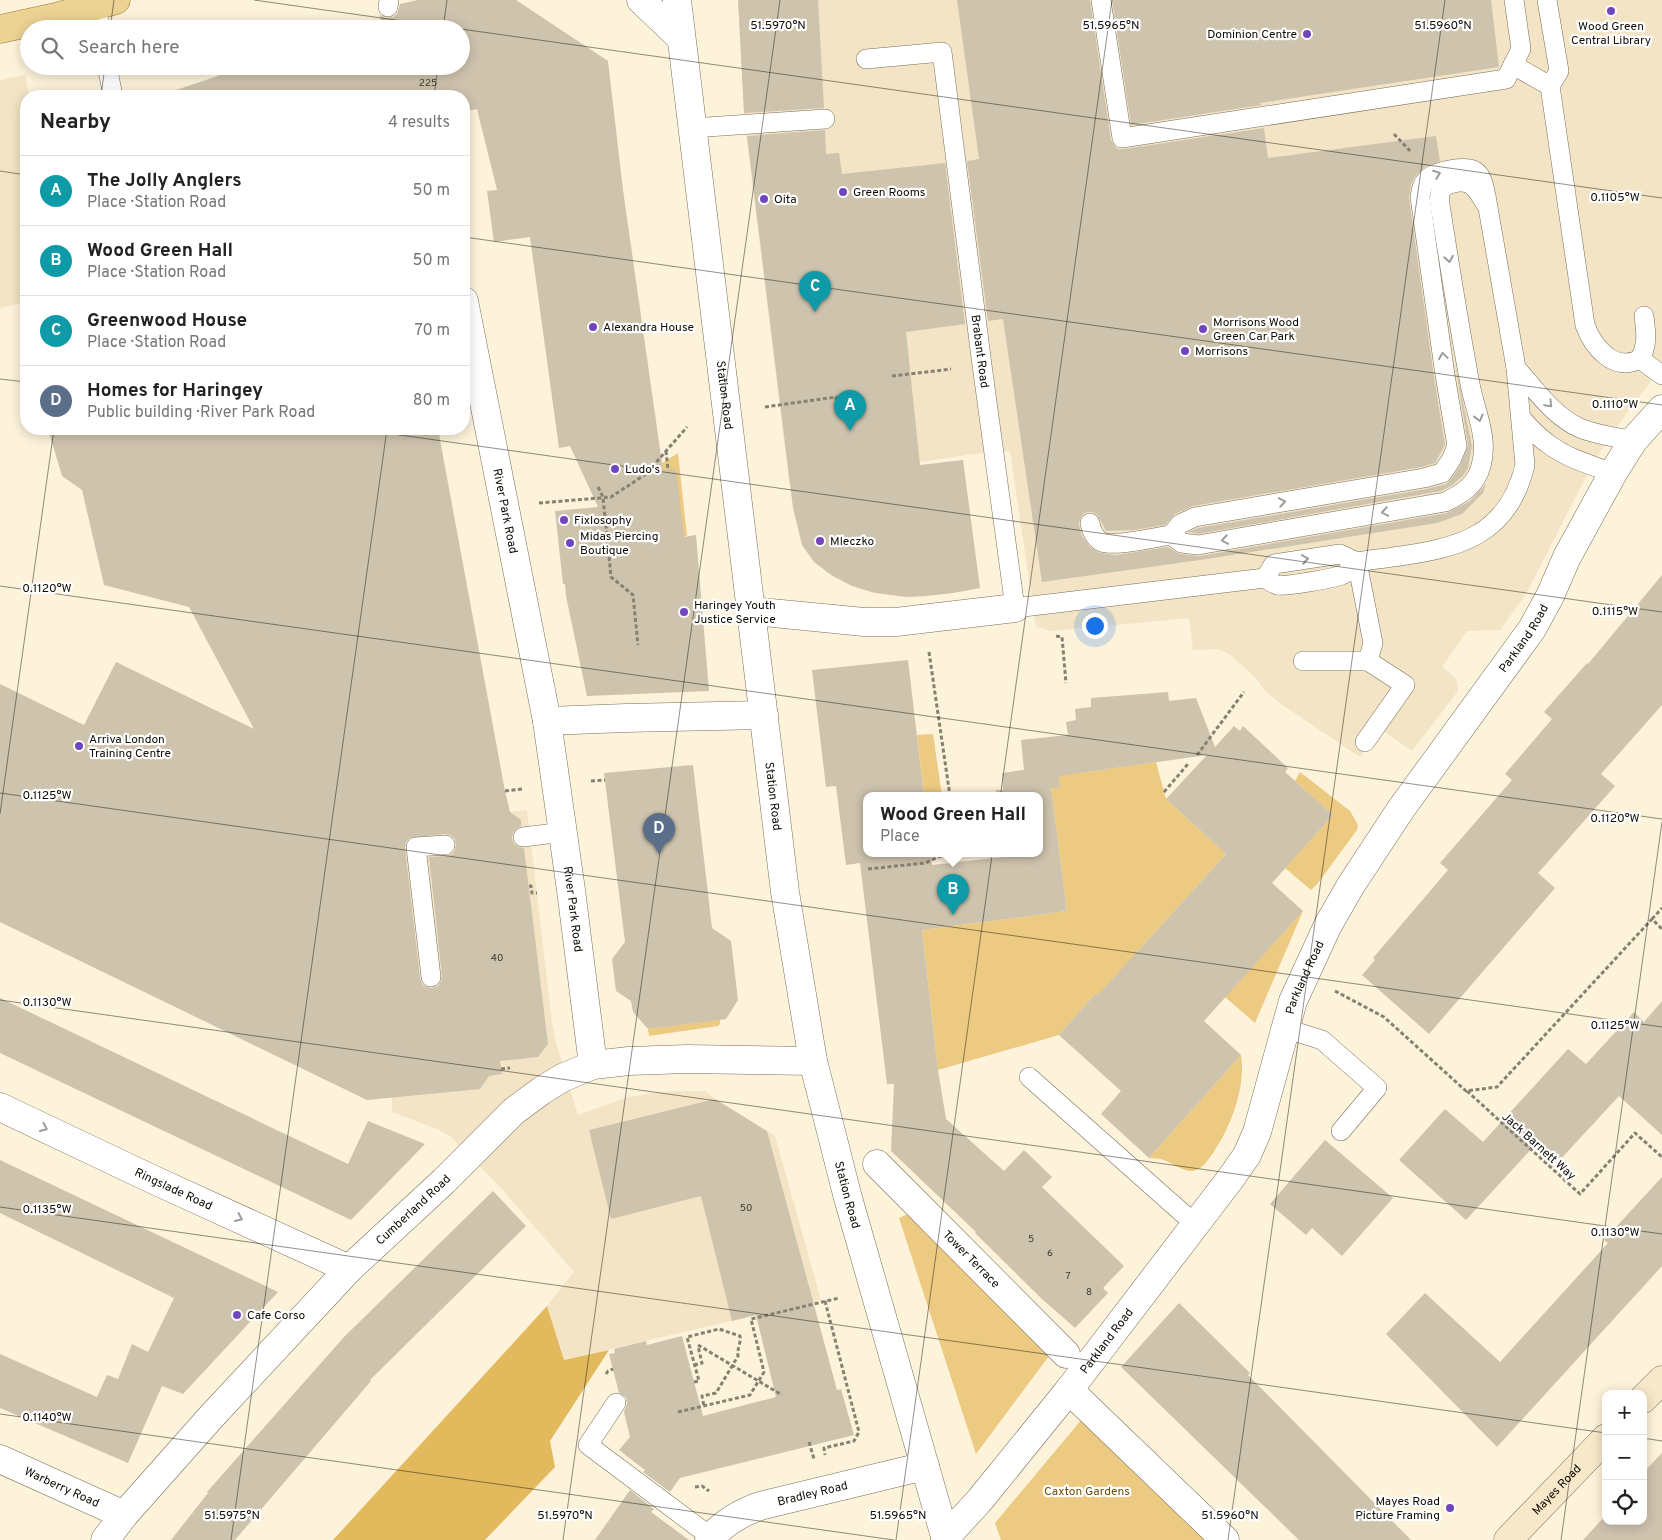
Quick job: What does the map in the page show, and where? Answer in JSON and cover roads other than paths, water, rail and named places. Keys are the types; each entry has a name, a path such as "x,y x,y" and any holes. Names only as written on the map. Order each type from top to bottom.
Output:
{"main road":[{"path":"41,20 104,12"},
{"path":"0,28 20,24"},
{"path":"1647,1395 1662,1380"},
{"name":"Mayes Road","path":"1508,1540 1602,1442"}],"street":[{"path":"641,0 681,38"},
{"name":"Station Road","path":"677,0 785,892 813,1061 848,1198 946,1539"},
{"name":"River Park Road","path":"470,332 546,721 564,832 593,1065"},
{"name":"Parkland Road","path":"946,1539 979,1502 1069,1390 1232,1178 1247,1155 1257,1132 1284,1028 1293,1001 1304,975 1342,901 1401,809 1532,629 1613,473 1633,441 1662,409"},
{"path":"752,611 864,622 896,622 1016,608"},
{"path":"546,721 764,715"},
{"name":"Cumberland Road","path":"105,1540 124,1515 252,1372 348,1269 444,1181 514,1111 541,1091 562,1078 593,1065 647,1060 813,1061"},
{"name":"Ringslade Road","path":"0,1107 348,1269"},
{"name":"Tower Terrace","path":"877,1164 1066,1354"},
{"path":"1069,1390 1225,1540"},
{"name":"Warberry Road","path":"0,1459 124,1515"},
{"name":"Bradley Road","path":"710,1539 733,1519 746,1511 760,1506 925,1466"}],"lane":[{"path":"1101,0 1122,138 1506,79 1521,49 1514,0"},
{"path":"1547,0 1559,71 1550,86 1585,325 1596,348 1608,358 1621,363 1632,364 1640,359 1644,352 1647,339 1644,316"},
{"name":"Brabant Road","path":"866,59 942,52 982,365 1016,608"},
{"path":"1513,66 1550,86"},
{"path":"109,75 112,90"},
{"path":"692,128 825,119"},
{"path":"1016,608 1264,578 1274,564 1340,554 1357,562 1428,552 1457,545 1488,528 1509,507 1521,480 1525,465 1516,368 1487,202 1482,179 1477,172 1466,168 1443,171 1432,175 1426,179 1421,189 1420,197 1457,446 1451,460 1442,473 1424,478 1195,517 1180,524 1172,535 1114,544 1101,542 1092,531 1090,523"},
{"path":"1172,535 1182,543 1198,545 1445,502 1460,495 1472,485 1481,467 1484,446 1481,425 1470,386 1441,211 1441,191 1445,186 1462,182 1470,184 1487,202"},
{"path":"1640,359 1662,375"},
{"path":"1516,368 1550,406 1567,421 1582,429 1633,441"},
{"path":"1521,418 1548,444 1570,456 1613,473"},
{"path":"1357,562 1372,643 1368,661"},
{"path":"1303,661 1368,661 1404,685 1365,742"},
{"path":"523,837 564,832"},
{"path":"431,977 416,847 445,845"},
{"path":"1284,1028 1322,1040 1377,1088 1341,1131"},
{"path":"1029,1077 1196,1225"},
{"path":"616,1403 581,1446 710,1539"}],"place":[{"name":"Wood Green Central Library","path":"1611,11"},
{"name":"Dominion Centre","path":"1307,34"},
{"name":"Green Rooms","path":"843,192"},
{"name":"Oita","path":"764,199"},
{"name":"Greenwood House","path":"815,312"},
{"name":"Alexandra House","path":"593,327"},
{"name":"Morrisons Wood Green Car Park","path":"1203,329"},
{"name":"Morrisons","path":"1185,351"},
{"name":"The Jolly Anglers","path":"850,431"},
{"name":"Ludo's","path":"615,469"},
{"name":"Fixlosophy","path":"564,520"},
{"name":"Mleczko","path":"820,541"},
{"name":"Midas Piercing Boutique","path":"570,543"},
{"name":"Haringey Youth Justice Service","path":"684,612"},
{"name":"Arriva London Training Centre","path":"79,746"},
{"name":"Homes for Haringey","path":"659,854"},
{"name":"Wood Green Hall","path":"953,915"},
{"name":"Cafe Corso","path":"237,1315"},
{"name":"Mayes Road Picture Framing","path":"1450,1508"}],"park label":[{"name":"Caxton Gardens","path":"1087,1491"}]}
